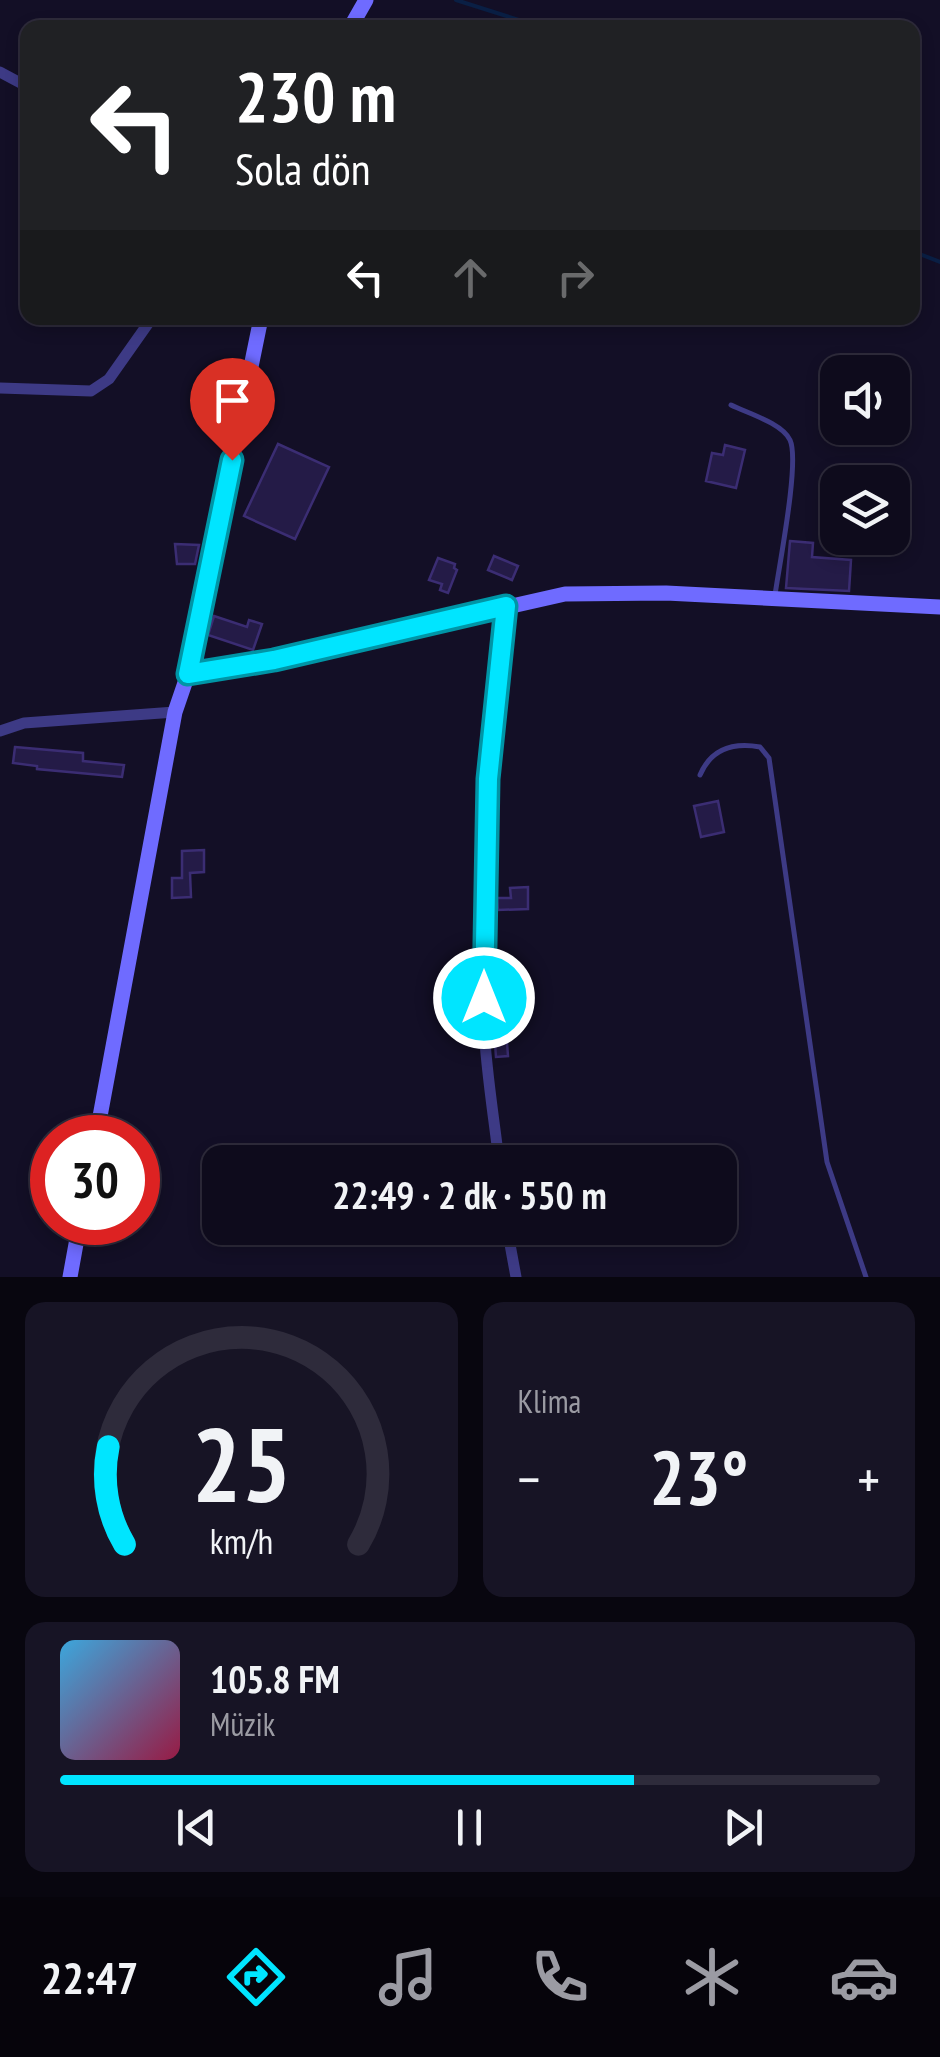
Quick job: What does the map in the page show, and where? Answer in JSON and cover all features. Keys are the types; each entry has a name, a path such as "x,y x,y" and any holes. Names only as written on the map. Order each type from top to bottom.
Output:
{"street":[{"path":"0,388 91,391 109,379 147,325"},
{"path":"100,1115 176,712 188,674 260,325"},
{"path":"188,674 274,660 565,594 666,593 940,607"},
{"path":"497,1145 484,1029 484,904 488,779 506,606"},
{"path":"0,731 24,723 176,712"},
{"path":"70,1277 76,1245"},
{"path":"510,1245 516,1277"}],"lane":[{"path":"730,405 776,427 792,443 793,465 774,598"},
{"path":"700,775 706,760 717,750 734,745 760,746 769,758 826,1162 866,1277"}],"building":[{"path":"278,444 329,467 295,539 244,516"},
{"path":"725,445 745,450 736,488 706,481 712,453 723,455"},
{"path":"790,541 813,543 812,557 851,560 849,591 786,588"},
{"path":"175,544 199,545 195,564 177,564"},
{"path":"494,556 518,566 512,580 488,570"},
{"path":"438,558 455,564 457,570 448,593 440,590 442,584 429,580"},
{"path":"214,616 247,627 249,620 262,624 253,650 208,635"},
{"path":"15,747 83,753 83,761 124,765 122,777 13,763"},
{"path":"718,801 724,832 701,837 694,806"},
{"path":"204,850 204,872 190,873 191,897 172,898 172,878 182,878 182,851"},
{"path":"528,887 528,909 498,910 497,898 511,898 510,888"},
{"path":"506,1029 508,1056 496,1057 494,1030"}],"waterway":[{"path":"456,0 519,20"},
{"path":"920,254 940,262"}],"route":[{"path":"232,460 188,674 274,660 506,606 488,779 484,998"}]}
